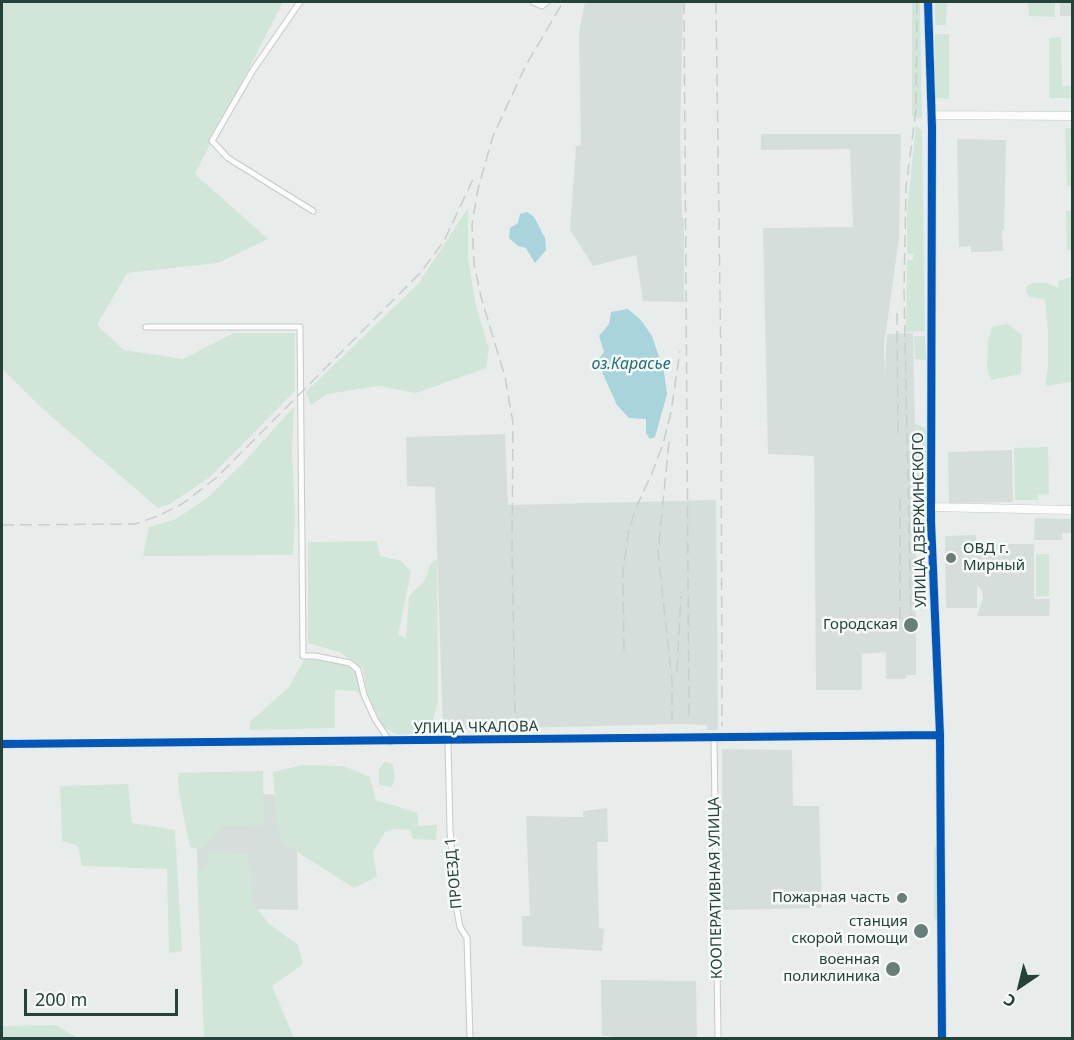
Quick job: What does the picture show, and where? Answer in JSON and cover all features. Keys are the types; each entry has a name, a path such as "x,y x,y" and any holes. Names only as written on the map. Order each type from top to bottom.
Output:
{"street":[{"path":"300,2 253,70 212,141 228,158 313,212"},
{"path":"533,2 542,6 547,2"},
{"name":"УЛИЦА ДЗЕРЖИНСКОГО","path":"928,2 931,115 932,507 940,735 942,1038"},
{"path":"931,115 1072,116"},
{"path":"146,327 300,327 303,656 350,663 358,670 364,695 375,719 390,742"},
{"path":"932,507 1072,510"},
{"name":"УЛИЦА ЧКАЛОВА","path":"13,744 940,735"},
{"name":"КООПЕРАТИВНАЯ УЛИЦА","path":"714,737 718,1038"},
{"name":"ПРОЕЗД 1","path":"448,741 450,830 456,905 460,927 467,938 470,1038"},
{"path":"2,744 13,744"}],"shaded area":[{"path":"585,2 683,2 680,134 684,221 684,302 643,301 636,255 593,266 570,230 576,146 581,145 579,32"},
{"path":"1060,2 1072,2 1072,16 1060,16"},
{"path":"761,134 901,134 899,238 884,345 885,376 887,334 913,333 916,675 906,675 906,679 886,679 886,652 862,654 862,690 816,690 814,456 768,454 763,228 853,227 850,149 761,150"},
{"path":"957,139 1006,140 1003,251 971,252 971,246 959,247"},
{"path":"505,434 508,505 716,500 718,730 707,730 707,725 679,724 443,730 435,487 407,486 406,437"},
{"path":"1012,450 1013,502 949,503 948,452"},
{"path":"1035,518 1072,519 1072,533 1062,533 1062,540 1034,540"},
{"path":"976,535 977,544 1034,544 1034,599 1050,599 1049,616 977,616 983,598 981,589 977,586 977,608 946,608 945,536"},
{"path":"722,749 792,750 793,806 819,806 822,908 722,910"},
{"path":"296,794 298,910 199,908 195,795"},
{"path":"607,808 608,842 597,842 599,928 604,929 602,951 522,946 522,916 530,916 526,816 583,817 583,811"},
{"path":"601,980 696,981 697,1038 611,1038 611,1036 602,1036"}],"green space":[{"path":"2,2 283,2 195,174 268,239 218,263 127,273 97,325 124,350 183,359 234,333 295,333 295,391 210,477 170,504 158,508 45,411 2,369"},
{"path":"912,2 920,2 922,119 912,116"},
{"path":"935,2 947,2 946,25 935,25"},
{"path":"1028,2 1055,2 1055,17 1029,16"},
{"path":"935,34 949,34 949,99 935,98"},
{"path":"1061,37 1062,86 1072,86 1072,98 1049,98 1049,38"},
{"path":"916,126 922,130 925,331 906,332 907,260 913,260 913,254 907,254 907,211"},
{"path":"1065,128 1072,128 1072,186 1067,186"},
{"path":"468,208 468,258 476,306 489,349 486,368 416,393 379,386 327,394 311,405 306,392 418,284"},
{"path":"1066,211 1072,211 1072,250 1067,250"},
{"path":"1071,277 1072,382 1045,386 1048,367 1048,333 1045,299 1030,297 1026,292 1027,286 1033,283 1047,283 1058,288 1059,281"},
{"path":"1008,324 1022,335 1021,374 991,380 987,367 988,341 992,327"},
{"path":"914,336 925,336 926,360 915,359"},
{"path":"294,407 293,555 143,556 149,527 176,519 207,498 243,463"},
{"path":"915,423 926,429 927,518 917,518"},
{"path":"1048,447 1049,494 1038,495 1038,500 1015,500 1014,448"},
{"path":"377,541 380,556 401,561 411,572 398,635 406,638 409,596 425,580 431,563 437,559 438,703 432,723 418,733 398,735 383,727 367,693 363,669 340,652 308,643 308,542"},
{"path":"1036,554 1049,554 1049,596 1036,597"},
{"path":"305,658 348,664 356,671 362,696 356,691 335,690 335,728 250,730 250,722 289,687"},
{"path":"385,761 393,765 395,777 392,787 379,785 379,769"},
{"path":"302,765 344,766 370,777 376,800 418,813 418,826 437,825 436,840 413,839 410,830 396,829 385,832 373,853 377,877 354,888 280,841 273,772"},
{"path":"263,771 264,825 222,826 202,850 190,847 179,793 178,773"},
{"path":"128,784 132,823 175,830 182,951 169,953 167,869 82,866 78,846 62,841 60,786"},
{"path":"945,833 946,919 934,919 934,849"},
{"path":"209,852 248,854 253,903 268,923 298,945 303,964 272,986 294,1038 204,1038 197,872 206,867"},
{"path":"56,1025 78,1038 2,1038 2,1026"}],"water":[{"path":"527,212 534,217 545,238 546,250 535,263 526,248 518,246 509,238 510,228 518,223 520,214"},
{"name":"оз.Карасье","path":"628,309 640,319 652,336 664,372 667,394 655,437 650,439 646,433 646,419 629,418 617,405 597,361 604,352 599,336 609,324 611,312"}],"railway":[{"path":"515,713 512,549 513,423 505,377 481,297 474,264 472,224 478,189 493,136 526,65 563,2"},
{"path":"684,2 689,719"},
{"path":"716,2 721,368 722,726"},
{"path":"911,625 904,290 906,187 916,110 917,2"},
{"path":"2,525 135,524 182,504 216,478 421,272 444,241 475,175"},
{"path":"897,313 898,433"},
{"path":"624,650 623,574 628,534 635,510 663,444 671,412 680,351"},
{"path":"669,442 658,552 672,681 672,720"},
{"path":"900,499 900,625"},
{"path":"677,671 681,596"}],"cycle path":[{"path":"928,2 932,128 931,521 940,735 942,1038"},
{"path":"2,744 940,735"}],"place":[{"name":"ОВД г. Мирный","path":"951,558"},
{"name":"Городская","path":"911,625"},
{"name":"Пожарная часть","path":"902,898"},
{"name":"станция скорой помощи","path":"921,931"},
{"name":"военная поликлиника","path":"893,969"}]}
